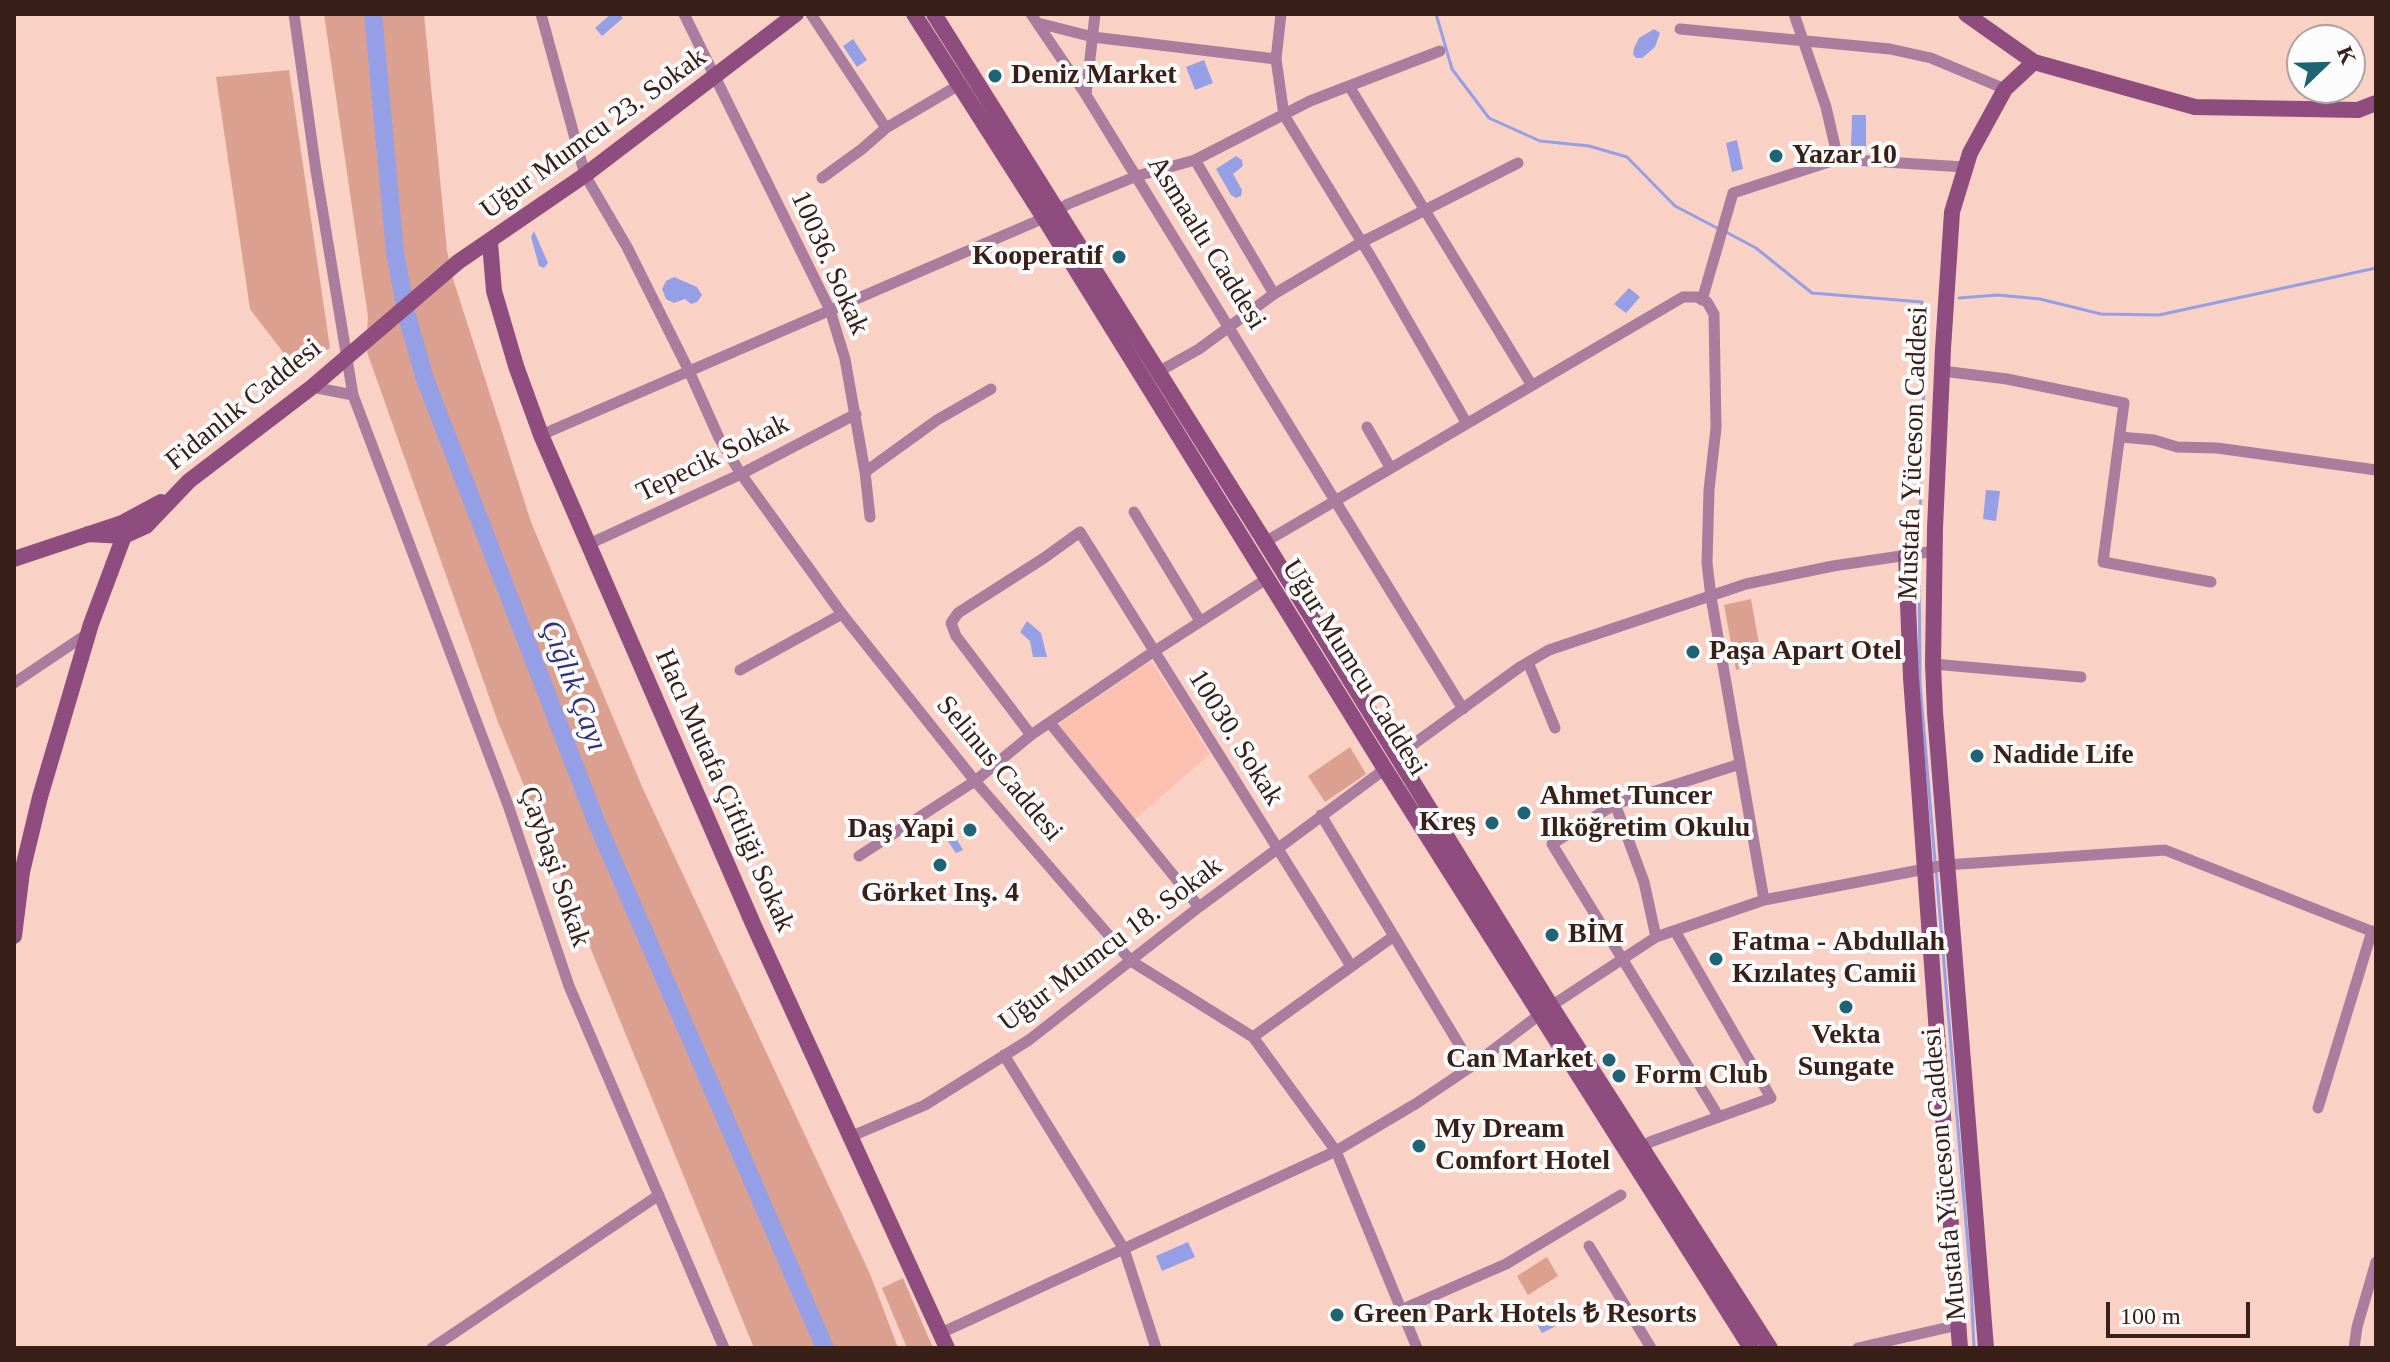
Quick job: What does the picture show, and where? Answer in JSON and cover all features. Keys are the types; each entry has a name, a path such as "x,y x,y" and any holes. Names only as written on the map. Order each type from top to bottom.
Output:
{"street":[{"name":"Çaybaşi Sokak","path":"294,14 353,395 503,791 569,986 724,1348"},
{"name":"Selinus Caddesi","path":"541,14 585,175 627,247 719,438 741,474 842,614 975,781 1131,961 1253,1037 1336,1151 1417,1348"},
{"name":"10036. Sokak","path":"684,14 830,310 845,359 856,414 870,517"},
{"path":"811,14 886,128"},
{"name":"Uğur Mumcu Caddesi","path":"914,14 959,85 1158,372 1265,542 1391,763"},
{"name":"Uğur Mumcu Caddesi","path":"934,14 1268,578 1391,763 1751,1348"},
{"path":"1086,95 1095,14"},
{"path":"1281,14 1276,59 1284,115 1466,422"},
{"path":"1794,14 1826,107 1838,159"},
{"path":"1966,14 2034,62 2195,107 2358,110 2376,103"},
{"name":"Uğur Mumcu 23. Sokak","path":"348,354 458,262 490,243 585,175 716,77 792,15"},
{"path":"1034,19 1093,37 1276,59"},
{"name":"Asmaaltı Caddesi","path":"1034,19 1137,176 1463,709"},
{"path":"1680,29 1890,49 1931,58 2005,89"},
{"path":"541,435 1137,176 1195,160 1310,101 1440,51"},
{"name":"Mustafa Yüceson Caddesi","path":"1960,1348 1936,867 1933,664 1942,371 1952,212 1964,167 2005,89 2034,62"},
{"path":"822,178 886,128 959,85"},
{"path":"1349,86 1531,384"},
{"path":"1702,300 1733,193 1838,159 1964,167"},
{"path":"1195,160 1274,294"},
{"path":"1158,372 1199,349 1274,294 1362,242 1518,163"},
{"name":"Hacı Mutafa Çiftliği Sokak","path":"490,243 494,291 541,435 754,926 944,1341"},
{"path":"1265,542 1683,297 1707,302 1714,314 1716,428 1709,490 1707,563 1764,900"},
{"name":"Fidanlık Caddesi","path":"123,529 146,526 173,496 312,387 348,354"},
{"path":"1942,371 2007,379 2124,403 2103,562 2211,582"},
{"path":"312,387 353,395"},
{"path":"865,472 937,420 991,389"},
{"name":"Tepecik Sokak","path":"589,544 741,474 856,414"},
{"path":"1367,427 1390,467"},
{"path":"2120,437 2154,440 2177,447 2217,448 2376,470"},
{"path":"1134,512 1200,621"},
{"path":"14,559 88,534 123,529 61,721 22,872 14,936"},
{"name":"10030. Sokak","path":"1031,735 953,631 951,623 958,613 1080,532 1351,966"},
{"name":"Uğur Mumcu 18. Sokak","path":"852,1136 925,1105 1029,1040 1321,815 1463,709 1549,650 1746,584 1935,551"},
{"name":"Mustafa Yüceson Caddesi","path":"1910,554 1911,678 1936,867 1986,1348"},
{"path":"859,856 975,781 1031,735 1153,652 1268,578"},
{"path":"740,670 842,614"},
{"path":"14,683 88,634"},
{"path":"1528,662 1555,728"},
{"path":"1933,664 2081,677"},
{"path":"1050,723 1199,907"},
{"path":"1719,1117 1552,844 1615,804 1740,764"},
{"path":"1615,804 1644,882 1656,937"},
{"path":"1321,815 1472,1066"},
{"path":"944,1341 1124,1249 1336,1151 1417,1103 1545,1010 1656,937 1764,900 1936,867 2165,850 2374,932 2318,1108"},
{"path":"1643,1149 1650,1142 1771,1098 1675,931"},
{"path":"1253,1037 1394,936"},
{"name":"Uğur Mumcu Caddesi","path":"1545,1010 1643,1149 1770,1348"},
{"path":"1004,1055 1124,1249 1156,1348"},
{"path":"432,1348 659,1195"},
{"path":"1403,1309 1506,1264 1621,1195"},
{"path":"1589,1246 1651,1348"},
{"path":"2354,1348 2376,1262"},
{"path":"1858,1348 1958,1325"}],"shaded area":[{"path":"324,14 424,14 447,251 453,279 531,522 643,789 870,1274 898,1348 754,1348 498,722 366,349 368,317"},
{"path":"289,70 330,348 303,366 289,360 250,309 216,77"},
{"path":"1751,599 1762,660 1736,670 1724,605"},
{"path":"1151,661 1210,754 1131,823 1053,728"},
{"path":"1350,747 1366,774 1325,802 1308,776"},
{"path":"1547,1257 1558,1276 1528,1295 1517,1276"},
{"path":"903,1278 933,1348 907,1348 882,1288"}],"water":[{"path":"611,14 619,14 623,18 602,36 595,28"},
{"path":"1654,29 1660,33 1655,47 1642,58 1636,58 1633,54 1639,38"},
{"path":"853,39 867,60 857,67 843,46"},
{"path":"1204,60 1213,83 1195,90 1186,67"},
{"path":"1852,115 1866,115 1866,146 1851,146"},
{"path":"1737,140 1743,169 1732,172 1726,143"},
{"path":"1236,156 1242,160 1243,166 1233,174 1242,190 1241,196 1236,198 1231,195 1216,169"},
{"path":"534,231 548,263 544,268 539,266 531,237"},
{"path":"674,277 697,287 702,295 697,302 691,304 685,299 674,303 666,299 662,289 666,281"},
{"path":"1629,288 1640,297 1626,313 1614,304"},
{"path":"1986,490 2000,491 1996,521 1983,519"},
{"path":"1027,621 1041,633 1047,657 1033,657 1030,641 1020,632"},
{"path":"948,825 963,850 956,853 940,830"},
{"path":"1188,1242 1195,1257 1162,1271 1156,1256"},
{"path":"1561,1307 1568,1320 1542,1333 1535,1321"}],"waterway":[{"name":"Çığlık Çayı","path":"373,14 395,252 407,316 425,379 596,821 825,1348"},
{"path":"1436,14 1452,69 1489,118 1540,141 1589,146 1627,157 1675,206 1719,229"},
{"path":"1726,232 1756,248 1812,293 1922,302 1924,374 1919,551"},
{"path":"1959,298 1998,295 2040,299 2101,314 2159,315 2376,268"},
{"path":"1919,558 1920,684 1935,862"},
{"path":"1936,869 1974,1348"}],"place":[{"name":"Deniz Market","path":"995,76"},
{"name":"Yazar 10","path":"1776,156"},
{"name":"Kooperatif","path":"1119,257"},
{"name":"Paşa Apart Otel","path":"1693,652"},
{"name":"Nadide Life","path":"1977,756"},
{"name":"Ahmet Tuncer Ilköğretim Okulu","path":"1524,813"},
{"name":"Kreş","path":"1492,823"},
{"name":"Daş Yapi","path":"970,830"},
{"name":"Görket Inş. 4","path":"940,865"},
{"name":"BİM","path":"1552,935"},
{"name":"Fatma - Abdullah Kızılateş Camii","path":"1716,959"},
{"name":"Vekta Sungate","path":"1846,1007"},
{"name":"Can Market","path":"1609,1060"},
{"name":"Form Club","path":"1619,1076"},
{"name":"My Dream Comfort Hotel","path":"1419,1146"},
{"name":"Green Park Hotels ₺ Resorts","path":"1337,1315"}]}
